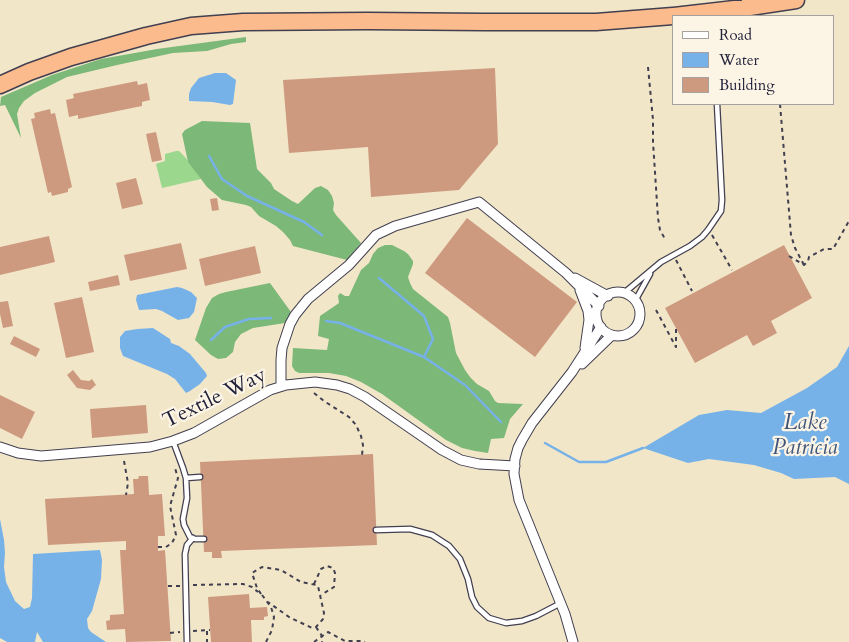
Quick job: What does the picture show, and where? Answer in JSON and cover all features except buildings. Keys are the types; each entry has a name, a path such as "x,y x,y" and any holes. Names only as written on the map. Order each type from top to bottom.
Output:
{"highway":[{"path":"682,15 796,0"},
{"path":"0,85 70,57 191,26 243,22 596,22 672,16"}],"street":[{"path":"281,386 282,348 290,324 308,299 349,265 369,241 385,230 479,202 566,273 598,306"},
{"path":"566,273 608,296"},
{"path":"578,285 585,301 589,320 584,354"},
{"path":"617,292 624,293 635,300 639,306 639,321 631,333 624,336 616,336 603,330 599,324 597,316 598,306 608,296 617,292"},
{"path":"573,642 565,614 519,500 515,466 518,448 525,434 572,372 601,326"},
{"path":"572,372 612,335"},
{"name":"Textile Way","path":"0,447 18,453 41,456 150,448 194,433 270,390 281,386 315,382 337,385 365,397 442,450 461,460 479,464 515,466"}],"lane":[{"path":"624,293 661,262 702,237 720,211 722,200 716,105"},
{"path":"635,300 652,270"},
{"path":"173,441 186,478 187,498 183,519 184,525 190,537 204,539"},
{"path":"186,478 200,477"},
{"path":"376,530 410,529 432,535 449,546 460,559 477,607 489,618 506,623 522,621 560,603"},
{"path":"187,642 184,554 193,538"}],"path":[{"path":"648,67 658,218 660,230 665,239"},
{"path":"780,105 791,235 794,248 804,265"},
{"path":"804,265 809,257 824,249 833,249 849,221"},
{"path":"708,230 714,237 732,270"},
{"path":"673,255 692,291"},
{"path":"790,256 804,265"},
{"path":"656,310 676,346 676,328"},
{"path":"314,393 349,417 356,425 363,445 362,455"},
{"path":"124,461 128,483 126,495"},
{"path":"158,547 169,546 176,535 170,512 178,478 175,468"},
{"path":"314,584 321,569 327,566 333,568 335,573 334,587 320,596"},
{"path":"262,568 281,570 301,582 314,584 318,586 324,616 322,622 314,628 289,617 268,602 257,588 252,573 262,568"},
{"path":"168,586 243,584 252,587 261,594"},
{"path":"266,642 274,623 273,612 268,602"},
{"path":"316,627 322,636 322,642"},
{"path":"207,630 207,642"},
{"path":"314,642 328,632 345,641 365,642"}],"green space":[{"path":"246,37 246,42 207,51 173,53 67,77 35,93 24,101 17,114 21,138 5,105 0,106 1,97 52,75 101,59"},
{"path":"202,121 250,123 257,169 271,183 274,189 292,201 298,204 315,188 321,186 328,190 332,196 333,210 336,215 361,243 347,260 293,246 283,232 259,216 251,207 222,200 207,187 188,162 182,134 185,130"},
{"path":"179,151 185,157 201,179 162,188 156,164 165,161 165,154"},
{"path":"392,245 404,251 413,261 408,277 410,283 413,289 448,317 456,353 470,377 489,391 498,403 523,404 510,419 504,438 491,439 488,453 462,448 446,440 382,394 361,382 346,376 329,373 299,373 292,366 293,348 327,350 329,339 318,336 320,316 339,303 338,296 340,293 349,296 361,270 369,263 378,248"},
{"path":"270,283 291,312 285,323 253,328 241,334 235,342 233,352 226,358 218,359 211,355 195,340 206,308 212,298 226,292"}],"water":[{"path":"215,73 226,73 236,80 233,104 189,101 191,88 199,78"},
{"path":"177,287 191,292 197,298 194,312 189,318 178,320 156,309 139,310 136,300 137,295"},
{"path":"153,328 170,339 171,343 190,354 206,373 207,376 200,384 186,393 175,379 167,374 123,356 120,348 120,337 125,331"},
{"name":"Lake Patricia","path":"849,346 849,484 835,477 794,479 754,465 709,459 688,463 643,448 699,415 727,410 761,413 807,388 837,367"},
{"path":"0,519 4,540 6,582 15,601 24,609 30,607 32,598 33,554 100,550 102,560 101,579 92,611 87,619 88,628 91,632 106,642 43,642 37,632 35,642 7,642 0,638"}],"waterway":[{"path":"209,156 222,179 247,196 304,222 322,235"},
{"path":"379,278 424,316 433,339 424,357"},
{"path":"211,340 225,327 249,319 271,318"},
{"path":"326,321 340,323 424,357 465,385 501,422"},
{"path":"545,443 579,462 606,462 643,448"}]}
